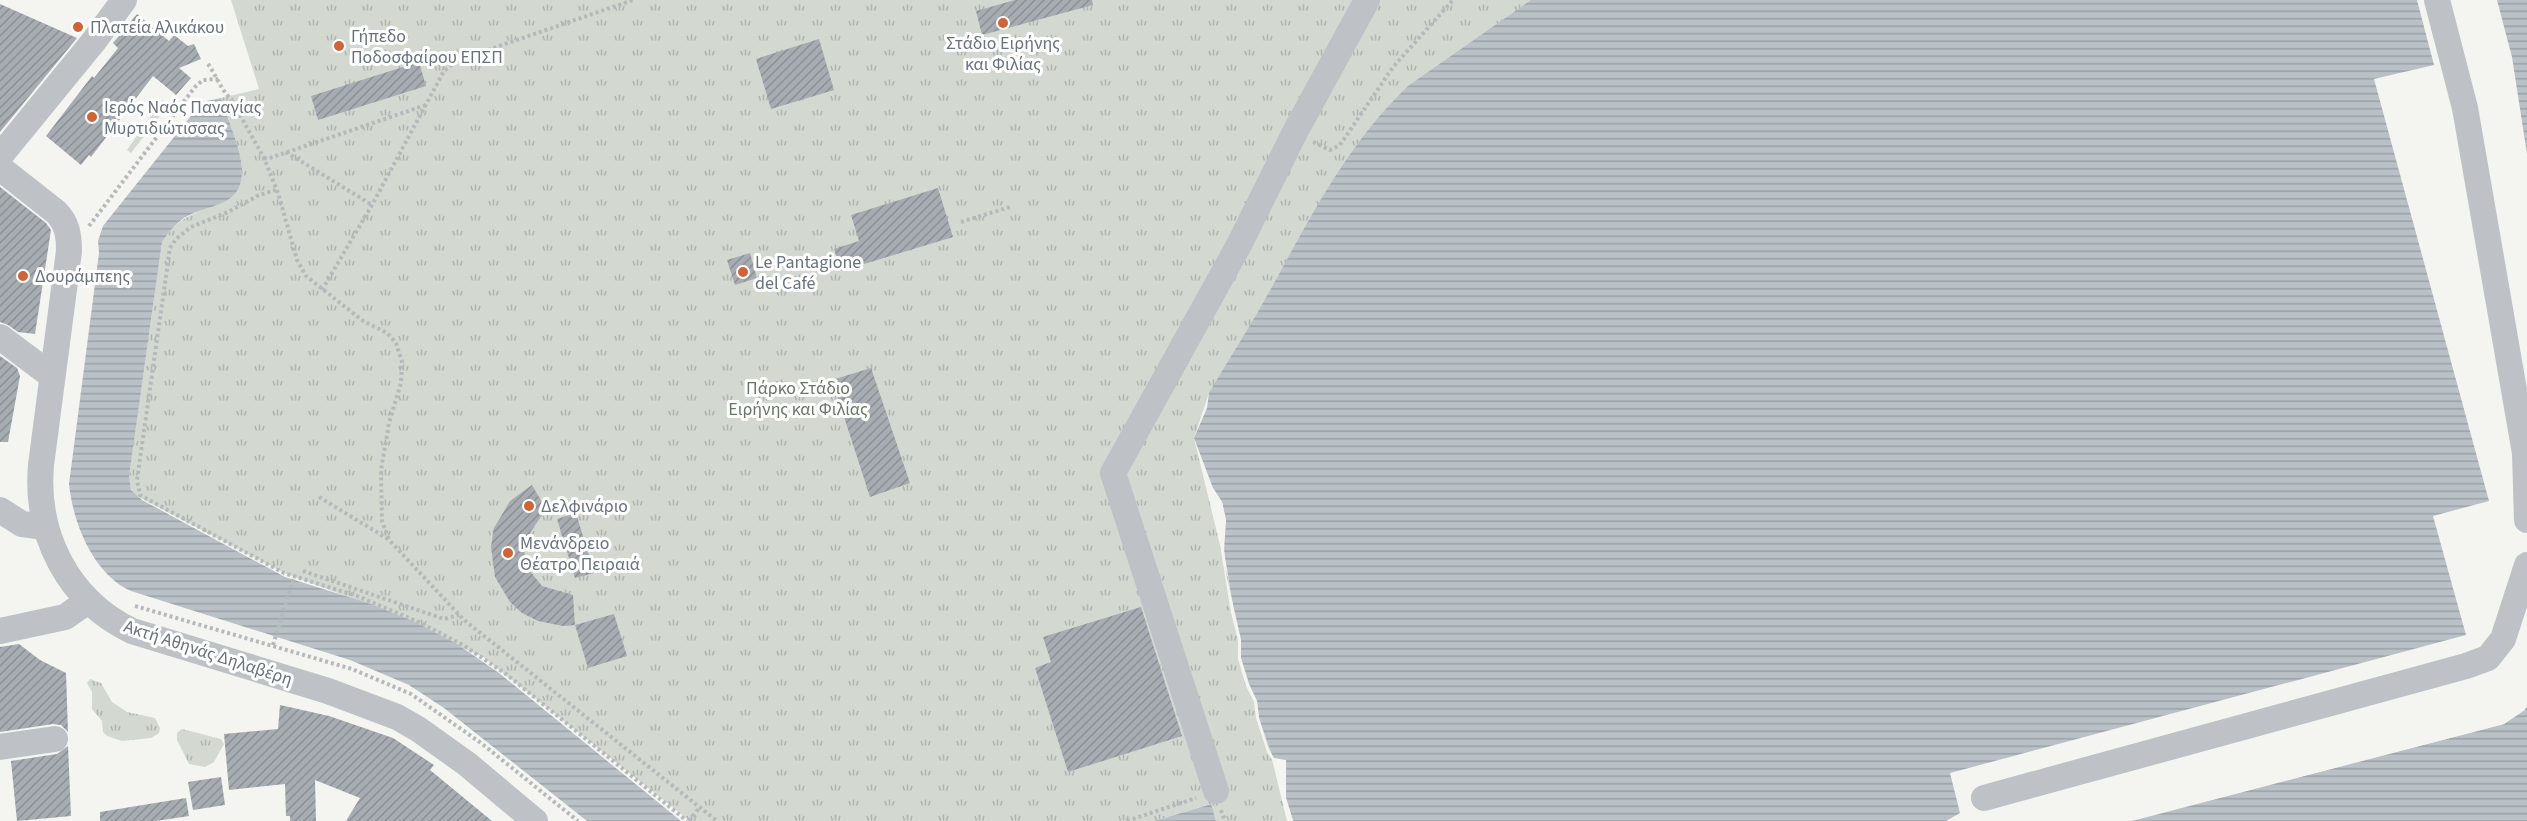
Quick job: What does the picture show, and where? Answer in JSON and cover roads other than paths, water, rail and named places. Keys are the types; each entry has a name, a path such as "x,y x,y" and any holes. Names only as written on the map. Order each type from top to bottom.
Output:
{"street":[{"path":"0,156 94,41 124,0"},
{"path":"1216,791 1113,473 1240,243 1295,132 1367,0"},
{"path":"2437,0 2465,108 2525,453 2527,520"},
{"name":"Ακτή Αθηνάς Δηλαβέρη","path":"0,168 56,212 77,232 68,268 40,479 45,527 62,568 88,601 106,616 132,631 328,691 397,717 467,764 535,821"},
{"path":"0,337 52,376"},
{"path":"0,510 22,524 45,527"},
{"path":"1984,798 2466,666 2488,658 2503,639 2527,564"},
{"path":"0,631 65,617 88,601"},
{"path":"0,747 55,739"}],"place":[{"name":"Στάδιο Ειρήνης και Φιλίας","path":"1003,23"},
{"name":"Πλατεία Αλικάκου","path":"78,27"},
{"name":"Γήπεδο Ποδοσφαίρου ΕΠΣΠ","path":"339,46"},
{"name":"Ιερός Ναός Παναγίας Μυρτιδιώτισσας","path":"92,117"},
{"name":"Le Pantagione del Café","path":"743,272"},
{"name":"Δουράμπεης","path":"23,276"},
{"name":"Δελφινάριο","path":"529,506"},
{"name":"Μενάνδρειο Θέατρο Πειραιά","path":"508,553"}],"park label":[{"name":"Πάρκο Στάδιο Ειρήνης και Φιλίας","path":"798,398"}]}
